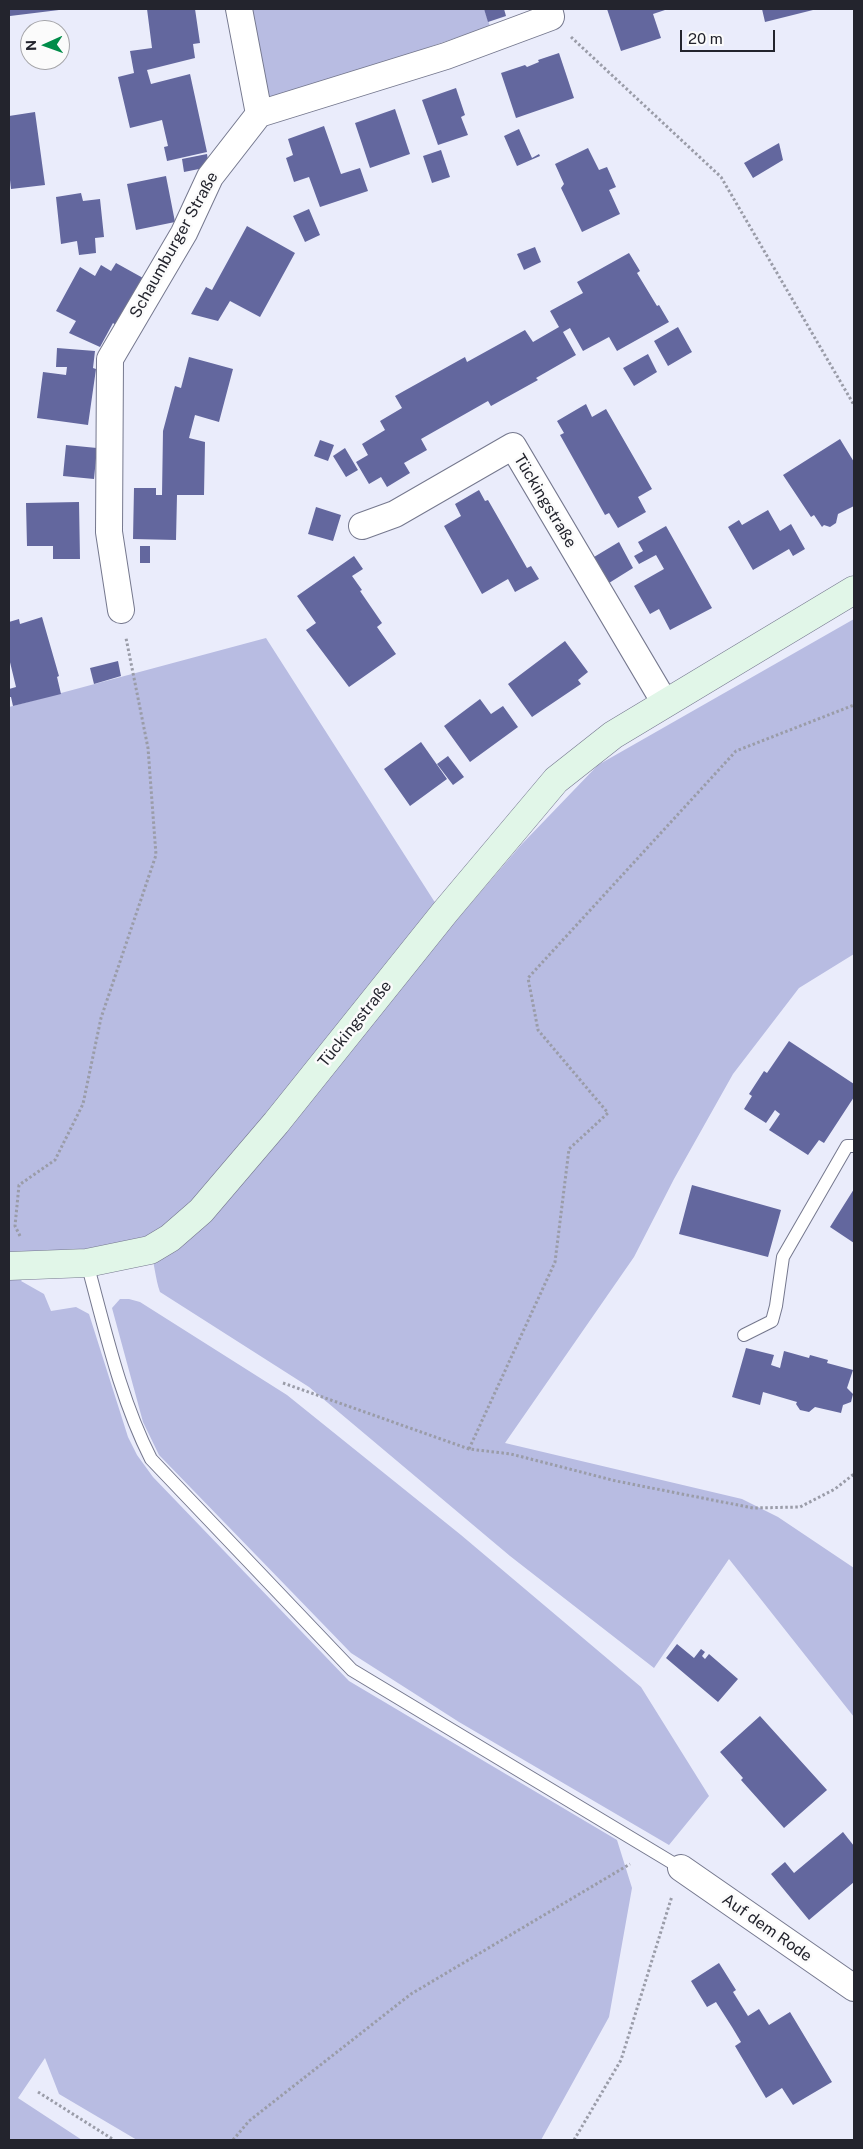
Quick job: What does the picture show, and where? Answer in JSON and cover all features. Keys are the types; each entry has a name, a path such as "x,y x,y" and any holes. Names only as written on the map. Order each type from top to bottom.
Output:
{"street":[{"path":"239,9 259,114 446,56 550,13"},
{"name":"Schaumburger Straße","path":"121,610 109,532 110,359 184,233 210,177 259,114"},
{"name":"Tückingstraße","path":"362,526 395,514 513,446 665,703"},
{"name":"Tückingstraße","path":"21,1266 87,1263 150,1250 170,1238 201,1211 276,1123 462,891 556,780 612,735 854,590"},
{"name":"Auf dem Rode","path":"680,1868 854,1988"}],"lane":[{"path":"744,1335 772,1321 783,1257 847,1146 854,1146"},
{"path":"87,1263 109,1345 136,1431 151,1458 352,1670 680,1868"}],"path":[{"path":"550,13 721,177 854,405"},
{"path":"21,1266 15,1226 19,1185 55,1160 83,1104 101,1018 156,855 148,748 121,610"},
{"path":"469,1449 555,1262 569,1149 608,1112 538,1030 528,978 736,751 854,705"},
{"path":"283,1383 469,1449 511,1454 616,1480 753,1508 800,1507 835,1489 854,1474"},
{"path":"233,2140 249,2122 411,1994 626,1867 648,1850"},
{"path":"574,2140 622,2060 680,1868"},
{"path":"38,2092 114,2140"},
{"path":"101,2140 105,2135"}],"shaded area":[{"path":"247,9 484,9 490,26 270,102"},
{"path":"854,619 854,954 799,988 733,1074 674,1179 634,1257 505,1443 742,1499 778,1517 854,1568 854,1717 729,1559 654,1668 510,1556 309,1387 160,1292 150,1251 34,1266 21,1281 44,1294 51,1311 76,1307 89,1314 128,1437 137,1455 153,1477 349,1681 617,1840 632,1888 609,2017 541,2140 137,2140 59,2094 45,2058 18,2098 82,2140 9,2140 9,707 266,638 434,901 454,923 521,845 598,765"},
{"path":"120,1299 140,1302 287,1395 461,1535 641,1687 709,1796 669,1845 459,1722 351,1653 159,1455 143,1422 112,1308"}],"building":[{"path":"9,9 59,9 59,10 10,16"},
{"path":"147,9 195,9 200,43 193,44 195,58 147,70 151,84 190,74 207,152 167,161 164,147 168,146 162,120 130,128 118,77 134,73 130,51 152,48"},
{"path":"484,9 504,9 506,16 488,22"},
{"path":"607,9 668,9 653,14 661,38 621,51"},
{"path":"762,9 817,9 765,22"},
{"path":"559,53 574,98 516,118 501,73 525,65 527,67 539,62 538,60"},
{"path":"456,88 465,115 461,117 468,135 438,145 422,100"},
{"path":"395,109 410,154 370,168 355,123"},
{"path":"35,112 45,185 11,189 9,171 9,116"},
{"path":"324,126 341,174 360,168 368,191 320,207 309,177 294,182 286,158 293,155 288,139"},
{"path":"519,129 532,158 539,154 540,156 517,166 504,136"},
{"path":"779,143 783,160 753,178 744,163"},
{"path":"588,148 599,170 607,167 616,187 609,190 620,214 582,232 561,188 564,184 555,164"},
{"path":"441,150 450,177 432,183 423,156"},
{"path":"207,154 209,167 184,172 182,159"},
{"path":"166,176 175,222 136,230 127,184"},
{"path":"81,193 83,201 100,199 104,237 95,238 96,253 79,255 77,241 61,244 56,197"},
{"path":"309,209 320,235 305,242 293,216"},
{"path":"247,226 295,253 260,317 230,301 218,321 191,314 206,287 212,290"},
{"path":"535,247 541,262 524,270 517,254"},
{"path":"629,253 640,271 637,273 669,322 617,351 609,337 583,351 570,328 563,332 576,355 536,378 538,380 491,406 488,401 421,439 427,450 404,463 410,473 387,487 381,477 369,484 356,462 368,455 362,444 385,430 380,421 402,408 395,396 465,357 467,362 525,330 533,342 559,327 550,311 583,293 577,282"},
{"path":"116,263 143,278 117,326 113,323 100,347 69,333 76,321 56,311 80,267 95,276 101,265 111,271"},
{"path":"678,327 692,352 668,366 654,341"},
{"path":"57,348 95,351 93,368 96,369 88,425 37,418 43,372 66,375 67,367 56,367"},
{"path":"648,354 657,372 634,386 623,368"},
{"path":"189,357 233,369 219,422 195,415 189,438 205,442 204,495 177,495 176,540 133,539 134,488 156,488 156,495 162,495 163,431 175,386 181,388"},
{"path":"586,404 592,417 606,409 652,489 638,497 646,512 618,528 609,513 605,515 560,435 564,433 557,421"},
{"path":"840,439 854,462 854,506 838,514 836,523 830,527 824,525 822,527 814,515 811,517 783,475"},
{"path":"320,440 334,445 328,461 314,456"},
{"path":"66,445 97,448 94,479 63,476"},
{"path":"345,448 358,470 346,477 333,456"},
{"path":"479,490 485,501 488,500 527,568 531,566 539,579 515,592 508,579 482,594 444,526 461,516 455,504"},
{"path":"79,502 80,559 53,559 53,546 27,546 26,503"},
{"path":"316,507 341,515 333,541 308,534"},
{"path":"768,510 780,531 791,524 805,549 793,556 789,549 753,570 728,527 739,520 742,525"},
{"path":"666,526 712,608 670,630 659,609 650,614 634,586 664,569 656,555 639,564 634,556 643,551 638,542"},
{"path":"619,542 633,568 609,583 594,557"},
{"path":"140,546 150,546 150,563 140,563"},
{"path":"354,556 363,569 352,576 382,623 377,627 396,654 349,687 306,630 316,623 297,596"},
{"path":"42,617 59,676 57,677 61,694 13,706 11,697 9,697 9,689 16,687 9,658 9,622 19,619 20,624"},
{"path":"565,641 588,672 578,680 581,684 532,717 508,684"},
{"path":"118,661 121,676 94,684 90,668"},
{"path":"480,699 491,714 503,706 518,727 470,762 444,726"},
{"path":"421,742 447,779 410,806 384,769"},
{"path":"448,756 464,777 453,785 437,764"},
{"path":"789,1041 854,1084 854,1097 824,1143 819,1140 808,1155 769,1130 780,1114 775,1110 766,1123 744,1109 752,1096 749,1094 764,1071 767,1073"},
{"path":"692,1185 781,1210 768,1257 679,1234"},
{"path":"854,1189 854,1243 830,1227"},
{"path":"746,1348 774,1355 771,1365 780,1368 784,1351 809,1358 810,1355 828,1360 827,1363 853,1370 847,1388 853,1394 851,1402 843,1405 841,1413 815,1407 809,1412 800,1410 796,1404 797,1402 763,1392 760,1405 732,1397"},
{"path":"677,1644 694,1658 701,1649 705,1652 702,1656 705,1659 709,1654 738,1679 718,1702 666,1658"},
{"path":"760,1716 827,1790 784,1828 741,1780 743,1778 720,1752"},
{"path":"843,1832 854,1846 854,1882 809,1920 771,1874 785,1862 794,1873"},
{"path":"719,1963 736,1990 733,1992 748,2016 759,2009 769,2025 790,2012 832,2082 793,2105 782,2088 766,2098 735,2046 741,2042 716,2002 707,2007 691,1981"}]}
